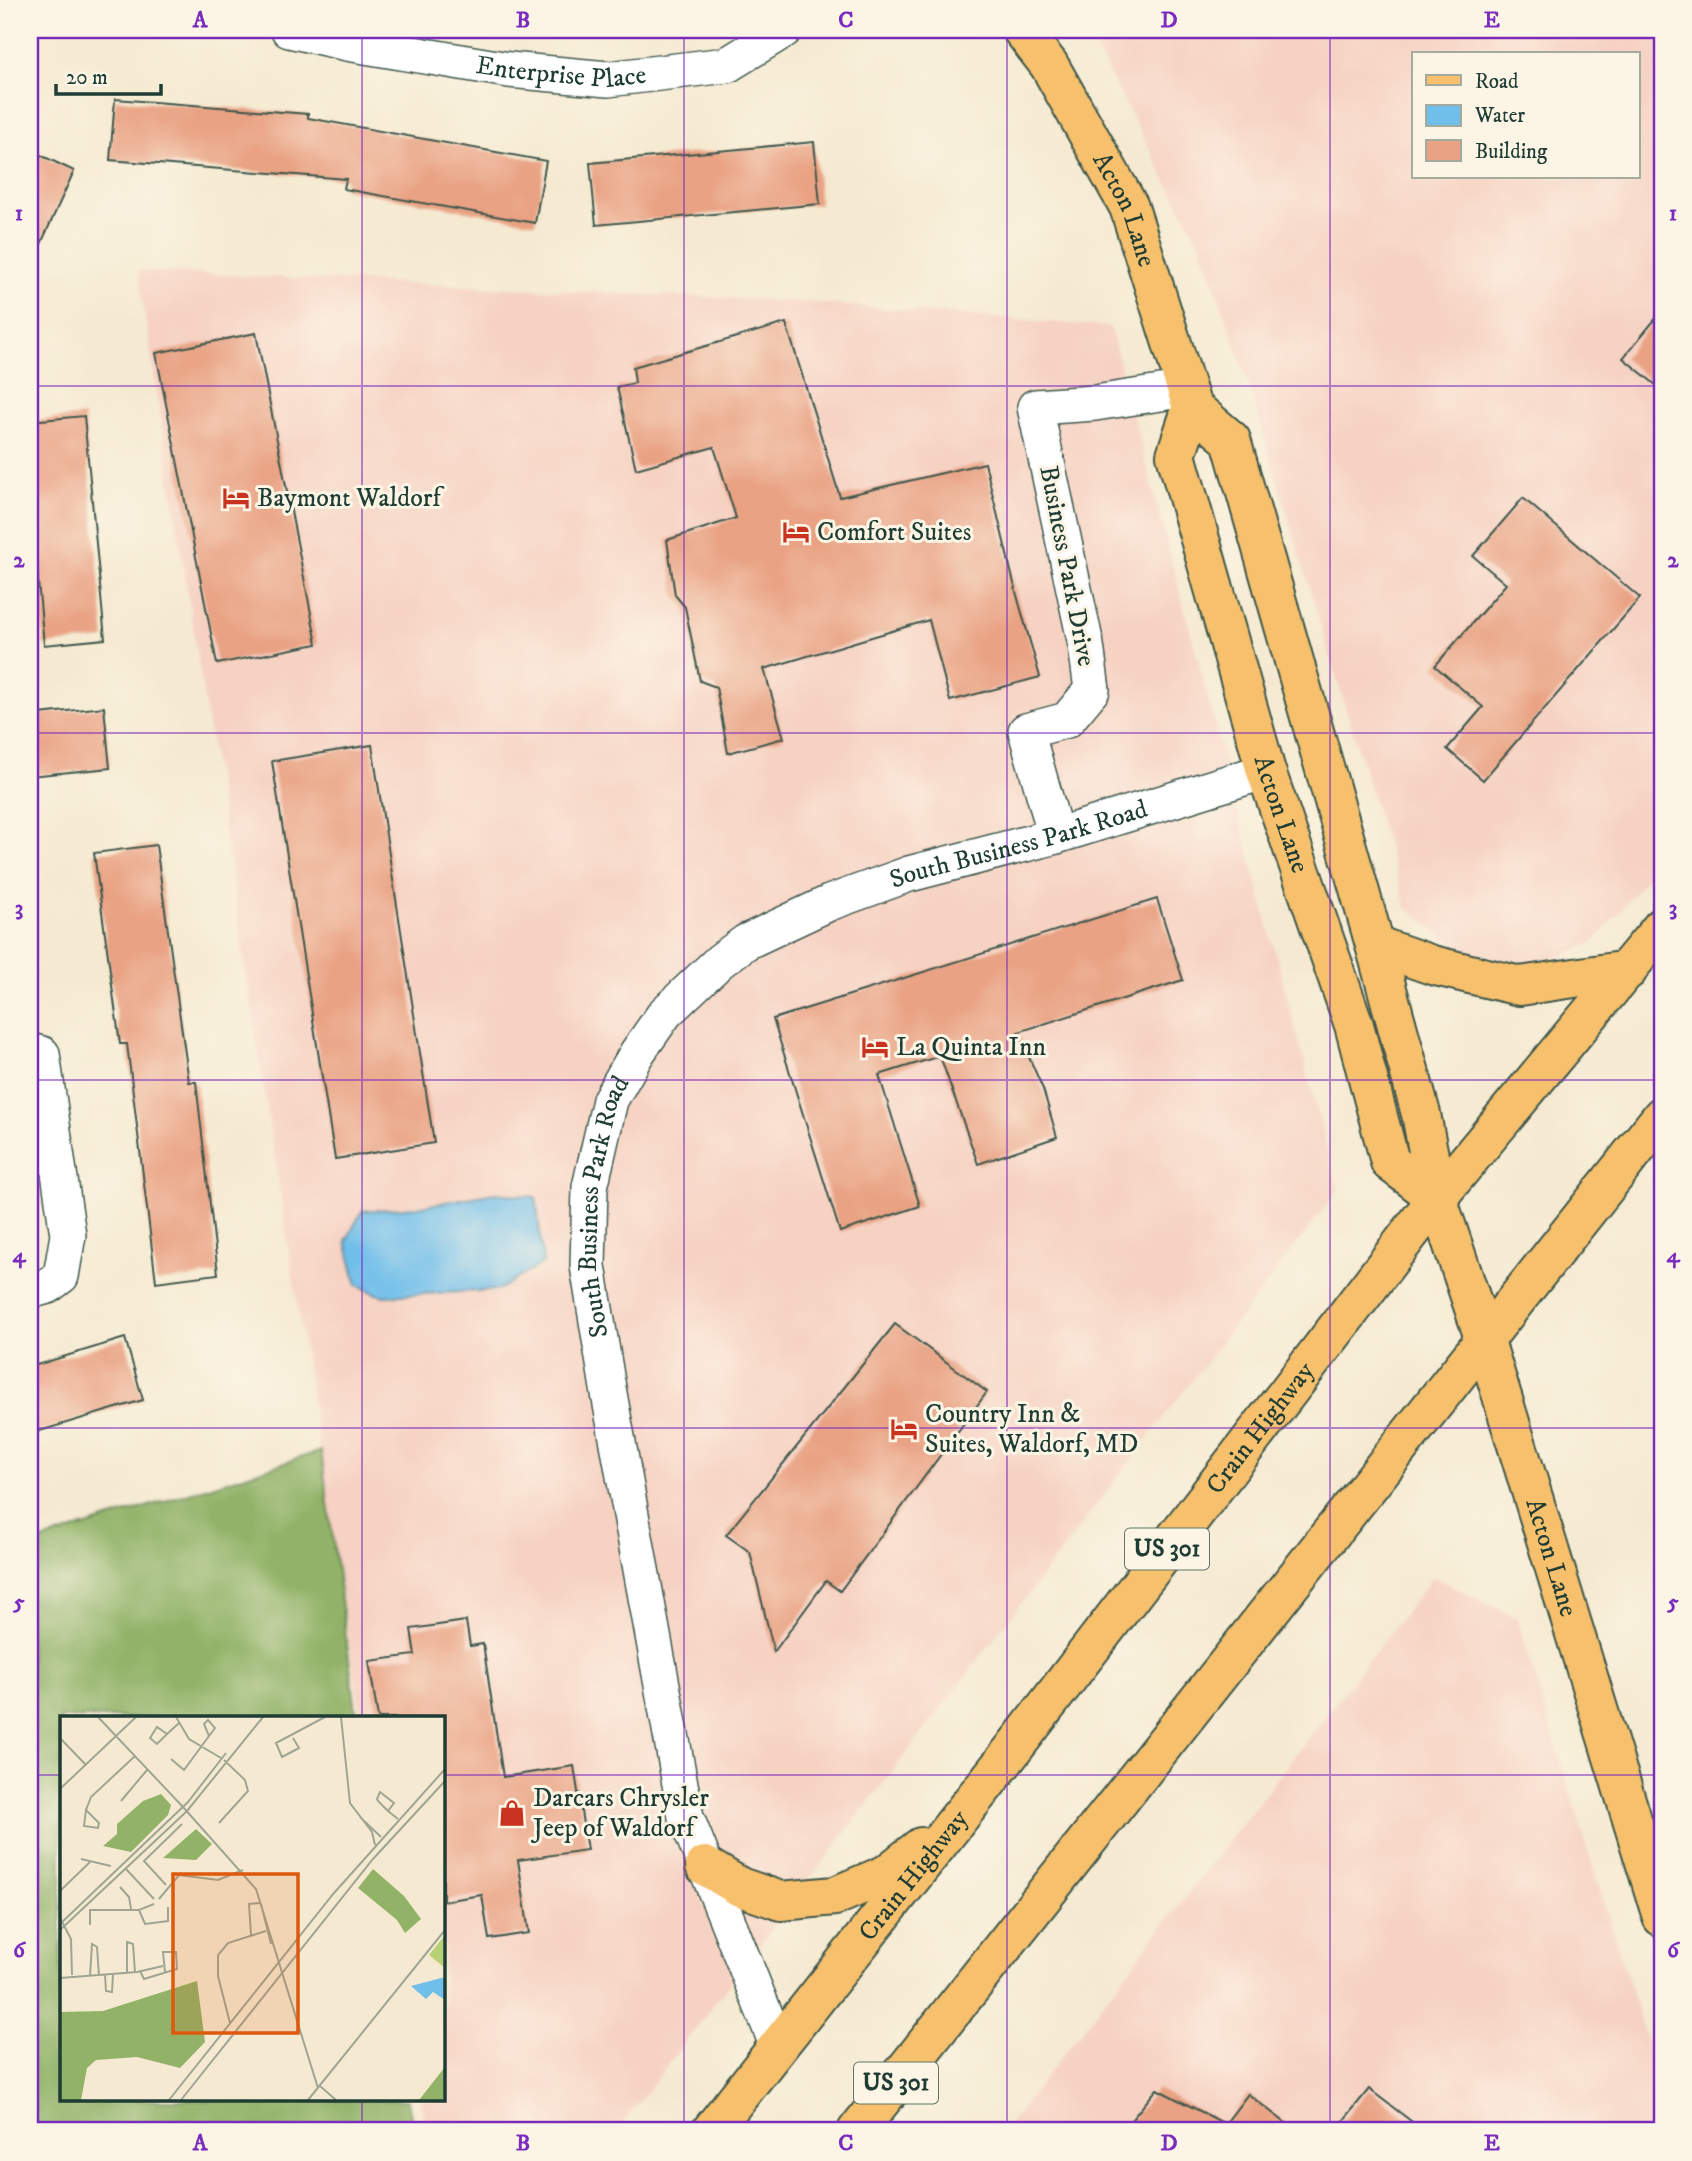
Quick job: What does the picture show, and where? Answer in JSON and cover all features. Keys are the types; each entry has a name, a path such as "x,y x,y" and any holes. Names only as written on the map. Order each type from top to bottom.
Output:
{"main road":[{"name":"Acton Lane","path":"1022,30 1049,65 1129,207 1189,398 1231,440 1375,945 1420,1114 1437,1198 1485,1341 1662,1917"},
{"name":"Acton Lane","path":"1189,398 1176,455 1266,771 1354,1025 1390,1162 1437,1198"},
{"name":"Crain Highway","path":"711,2131 1011,1752 1437,1198 1662,927"},
{"path":"1375,945 1432,965 1520,986 1628,970"},
{"name":"US 301","path":"857,2131 1662,1116"},
{"path":"705,1866 740,1888 781,1901 835,1896 887,1874 931,1838 1011,1752"}],"street":[{"name":"Enterprise Place","path":"289,30 347,43 482,65 608,79 727,65 784,30"},
{"name":"Business Park Drive","path":"1056,836 1026,731 1067,720 1091,690 1086,645 1035,407 1189,398"},
{"name":"South Business Park Road","path":"778,2047 686,1817 587,1266 590,1187 610,1100 664,1013 720,961 746,942 829,903 909,874 1056,836 1266,771"},
{"path":"30,1051 42,1054 68,1235 61,1276 48,1286 30,1291"}],"shaded area":[{"path":"1086,30 1662,30 1662,859 1594,943 1529,968 1462,950 1406,908 1243,367 1201,246"},
{"path":"138,271 791,301 1110,327 1338,1190 617,2131 425,2131 420,2102 444,2102 444,1716 361,1716"},
{"path":"1433,1577 1517,1618 1662,2091 1662,2131 1004,2131"}],"green space":[{"path":"321,1451 357,1716 60,1716 60,2102 408,2102 413,2131 30,2131 30,1544"}],"water":[{"path":"495,1193 536,1197 543,1263 498,1290 382,1296 357,1285 346,1241 362,1211 417,1207"}],"building":[{"path":"115,99 308,114 308,118 546,161 535,223 344,189 346,179 110,160"},
{"path":"814,142 820,204 596,225 590,163"},
{"path":"30,150 74,171 30,268"},
{"path":"1662,311 1662,390 1623,358"},
{"name":"Comfort Suites","path":"786,323 840,497 985,463 1040,677 950,701 929,620 764,669 784,738 728,753 716,687 700,681 685,607 675,595 667,540 736,518 714,447 636,469 617,387 635,383 633,367"},
{"name":"Baymont Waldorf","path":"256,333 317,644 217,664 156,353"},
{"path":"84,416 105,639 44,645 30,496 30,421"},
{"path":"1523,498 1640,598 1483,780 1447,749 1483,707 1435,666 1506,584 1473,556"},
{"path":"104,707 110,768 30,776 30,715"},
{"path":"372,745 434,1143 335,1159 272,761"},
{"path":"156,845 189,1082 196,1082 218,1274 156,1282 127,1044 120,1044 94,853"},
{"name":"La Quinta Inn","path":"1157,899 1183,980 1018,1032 1043,1089 1057,1137 978,1164 940,1056 879,1075 920,1206 840,1232 773,1019"},
{"path":"895,1324 987,1392 840,1591 826,1581 774,1652 750,1552 726,1535"},
{"path":"125,1338 143,1400 30,1434 30,1367"},
{"name":"Darcars Chrysler Jeep of Waldorf","path":"466,1621 470,1646 483,1644 503,1777 574,1766 587,1850 518,1860 529,1933 489,1939 482,1895 444,1901 444,1716 378,1716 369,1661 415,1655 411,1629"},
{"path":"1157,2089 1225,2124 1248,2094 1296,2131 1122,2131"},
{"path":"1369,2089 1424,2131 1335,2131"}],"place":[{"name":"Baymont Waldorf","path":"236,498"},
{"name":"Comfort Suites","path":"796,532"},
{"name":"La Quinta Inn","path":"875,1047"},
{"name":"Country Inn & Suites, Waldorf, MD","path":"904,1429"},
{"name":"Darcars Chrysler Jeep of Waldorf","path":"512,1813"}]}
